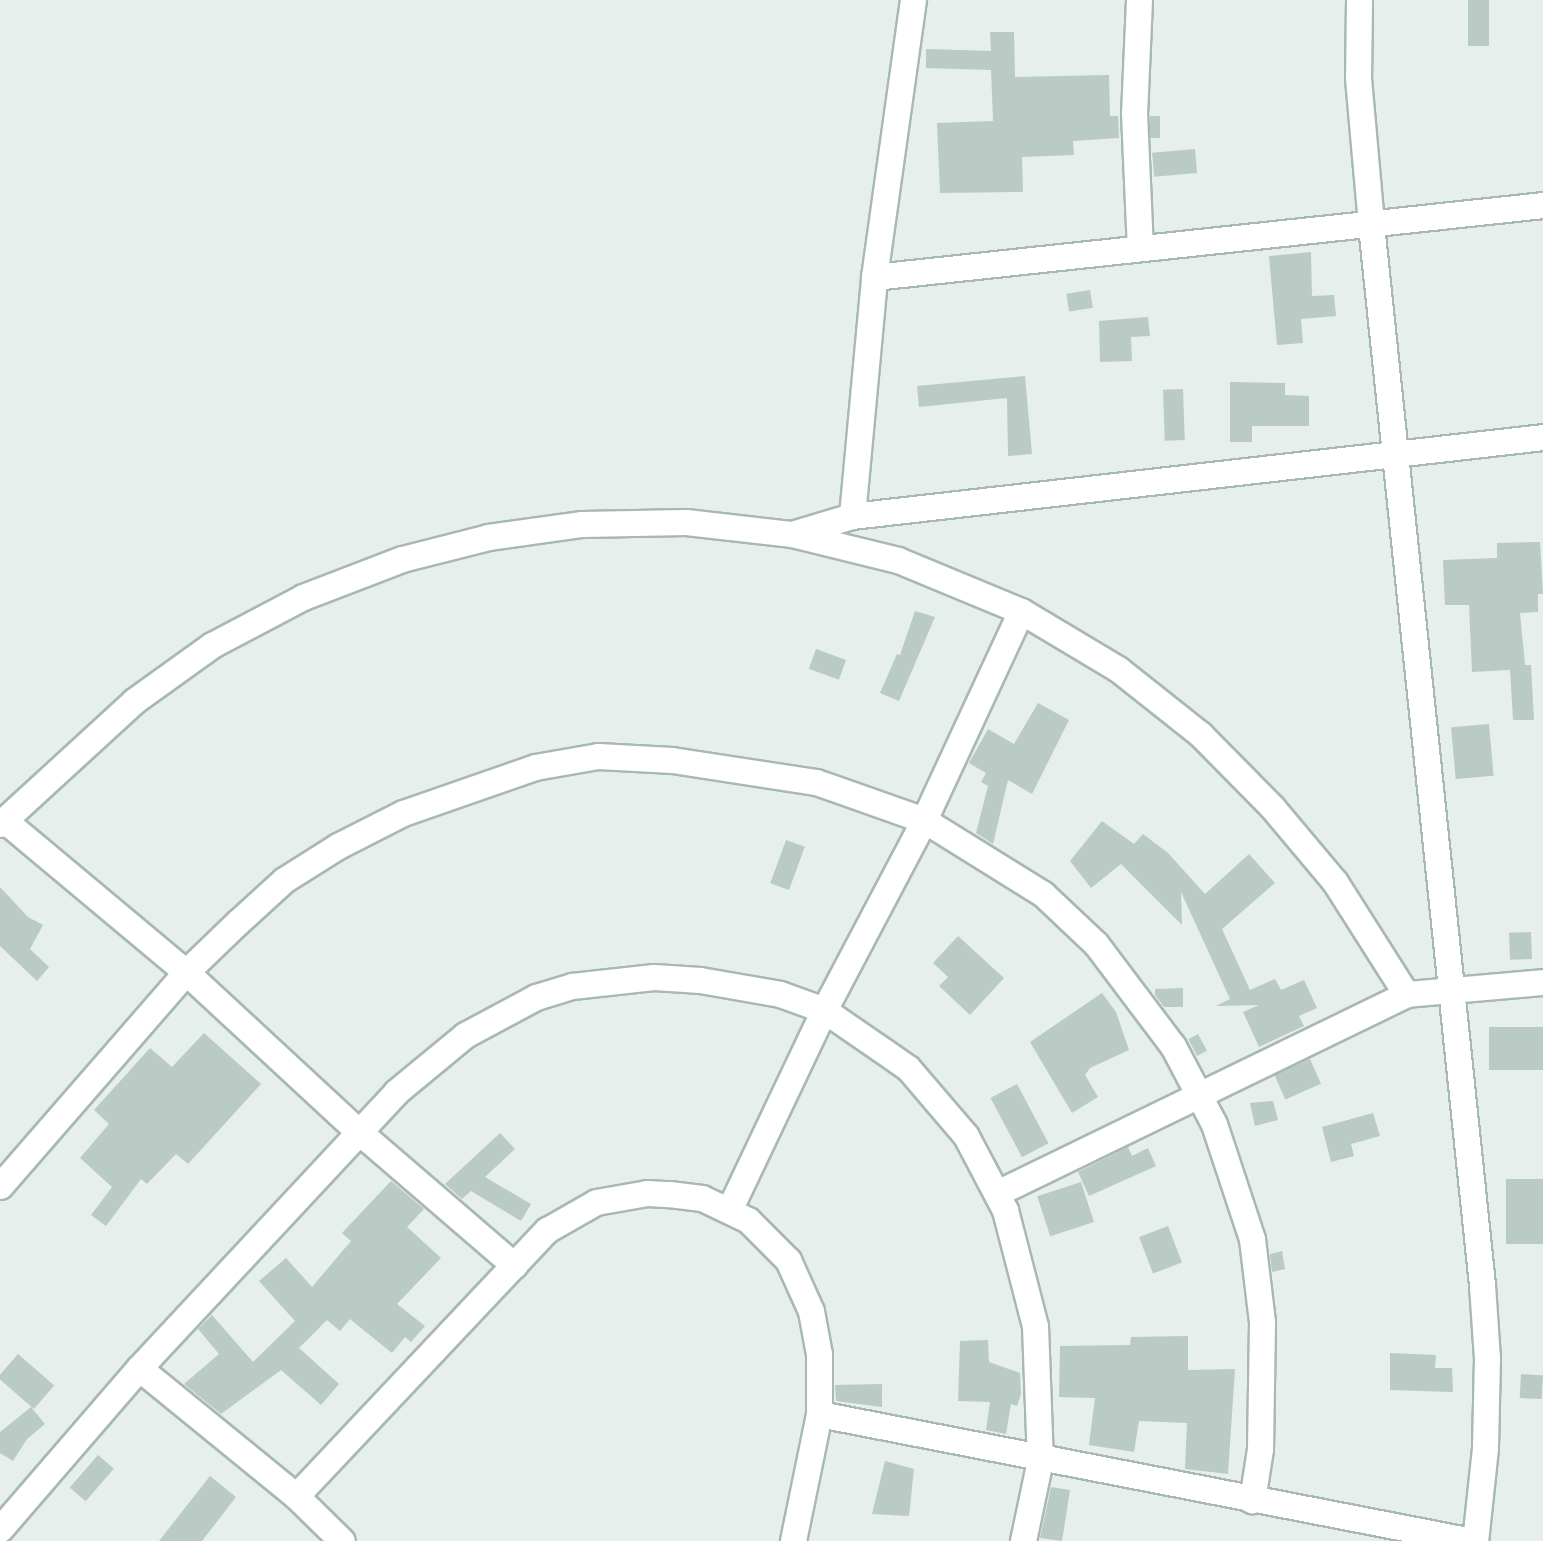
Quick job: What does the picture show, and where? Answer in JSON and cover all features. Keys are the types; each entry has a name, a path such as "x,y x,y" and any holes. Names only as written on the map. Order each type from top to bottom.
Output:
{"street":[{"path":"852,516 874,277 913,0"},
{"path":"1139,0 1134,113 1140,248"},
{"path":"819,1414 1040,1460 1474,1541 1486,1448 1487,1358 1371,224 1358,78 1358,0"},
{"path":"874,277 1543,205"},
{"path":"792,534 852,516 1543,437"},
{"path":"514,1265 358,1132 186,972 2,822 134,701 212,646 302,597 402,559 488,537 582,524 686,522 792,534 898,560 1021,611 1118,669 1200,734 1272,808 1335,882 1406,994"},
{"path":"730,1208 824,1010 924,820 1021,611"},
{"path":"0,1186 186,972 284,880 338,846 420,806 534,767 598,756 744,769 816,782 924,820 1043,894 1096,944 1142,999 1198,1092 1228,1164 1252,1239 1262,1322 1260,1448 1252,1500"},
{"path":"9,1541 0,1531 139,1368 358,1132 465,1035 536,997 572,986 654,977 700,980 780,994 824,1010 908,1068 966,1136 997,1193 1016,1243 1035,1326 1040,1460 1023,1541"},
{"path":"997,1193 1406,994 1543,982"},
{"path":"296,1496 547,1230 611,1198 669,1194 730,1208 776,1248 796,1274 811,1311 818,1354 819,1414 793,1541"},
{"path":"139,1368 296,1496 342,1541"}],"building":[{"path":"1468,0 1489,0 1489,46 1468,46"},
{"path":"990,32 1014,32 1015,77 1109,75 1110,116 1118,116 1119,138 1073,141 1074,155 1022,157 1023,192 940,193 937,123 993,121 991,70 926,68 926,49 991,51"},
{"path":"1150,116 1160,116 1160,138 1150,138"},
{"path":"1195,149 1197,173 1154,177 1152,153"},
{"path":"1311,252 1312,296 1334,295 1336,316 1301,319 1303,343 1277,345 1269,256"},
{"path":"1090,290 1093,308 1069,312 1066,294"},
{"path":"1148,317 1150,336 1131,337 1132,361 1100,362 1099,321"},
{"path":"1025,376 1032,454 1008,456 1007,398 919,407 917,386"},
{"path":"1230,382 1285,383 1285,395 1309,396 1309,426 1252,426 1252,442 1230,442"},
{"path":"1183,389 1185,440 1165,441 1163,390"},
{"path":"1540,542 1543,594 1538,594 1538,612 1520,613 1525,665 1531,665 1534,720 1513,720 1510,670 1472,672 1469,605 1445,605 1443,560 1497,558 1497,543"},
{"path":"915,611 935,617 899,701 880,693 897,654 900,655"},
{"path":"816,649 846,660 839,680 809,669"},
{"path":"1038,703 1069,720 1032,794 1008,780 993,844 976,833 988,786 981,782 986,773 969,763 988,729 1014,744"},
{"path":"1489,724 1494,776 1456,779 1451,727"},
{"path":"1102,821 1134,844 1143,834 1168,853 1205,894 1249,854 1275,883 1222,929 1250,990 1275,979 1281,990 1304,980 1317,1008 1299,1016 1304,1026 1259,1047 1243,1012 1259,1005 1216,1006 1230,999 1181,892 1182,925 1121,864 1091,888 1070,861"},
{"path":"786,840 805,847 789,890 770,883"},
{"path":"0,887 28,917 43,925 30,949 49,967 37,981 0,946"},
{"path":"1531,932 1532,959 1510,960 1509,933"},
{"path":"958,936 1004,978 970,1015 939,986 948,977 933,963"},
{"path":"1183,988 1183,1007 1164,1007 1155,995 1155,989"},
{"path":"1102,993 1116,1012 1129,1050 1090,1068 1085,1075 1098,1097 1072,1113 1030,1042"},
{"path":"1489,1027 1543,1027 1543,1070 1489,1070"},
{"path":"204,1033 261,1084 188,1164 176,1154 147,1184 141,1179 106,1226 91,1215 112,1187 80,1158 109,1124 94,1110 150,1048 172,1067"},
{"path":"1198,1034 1207,1051 1197,1056 1188,1039"},
{"path":"1310,1059 1321,1084 1285,1100 1274,1075"},
{"path":"1017,1084 1048,1143 1022,1157 991,1098"},
{"path":"1273,1101 1278,1120 1255,1126 1250,1103"},
{"path":"1373,1113 1380,1136 1351,1144 1354,1156 1331,1162 1322,1127"},
{"path":"500,1133 515,1149 485,1177 531,1204 521,1221 471,1191 462,1199 445,1184"},
{"path":"1128,1147 1132,1156 1148,1148 1156,1166 1089,1196 1078,1172"},
{"path":"1506,1179 1543,1179 1543,1244 1506,1244"},
{"path":"391,1181 424,1209 407,1227 441,1258 397,1304 425,1326 411,1342 405,1337 392,1353 350,1319 340,1331 327,1320 299,1348 339,1384 321,1405 281,1370 221,1414 184,1384 219,1354 198,1329 212,1315 253,1362 295,1321 259,1281 286,1258 312,1287 351,1241 342,1233"},
{"path":"1081,1182 1094,1222 1050,1236 1037,1196"},
{"path":"1168,1226 1182,1262 1153,1274 1139,1237"},
{"path":"1282,1251 1285,1269 1272,1272 1270,1254"},
{"path":"1188,1336 1188,1370 1235,1369 1228,1474 1185,1469 1187,1423 1139,1421 1134,1452 1089,1445 1095,1398 1059,1397 1060,1346 1130,1345 1131,1337"},
{"path":"988,1340 989,1362 1020,1373 1021,1394 1017,1406 1011,1404 1006,1434 986,1430 990,1402 958,1401 960,1341"},
{"path":"1390,1353 1436,1355 1435,1368 1452,1368 1453,1392 1390,1390"},
{"path":"18,1354 54,1385 34,1409 0,1379"},
{"path":"1521,1374 1543,1375 1542,1399 1520,1398"},
{"path":"882,1384 882,1407 836,1401 835,1385"},
{"path":"31,1407 45,1424 27,1439 13,1461 0,1453 0,1432"},
{"path":"98,1455 114,1469 86,1501 70,1487"},
{"path":"885,1461 914,1469 909,1516 872,1514"},
{"path":"210,1476 236,1497 202,1541 159,1541"},
{"path":"1051,1487 1070,1490 1062,1541 1040,1538"}]}
